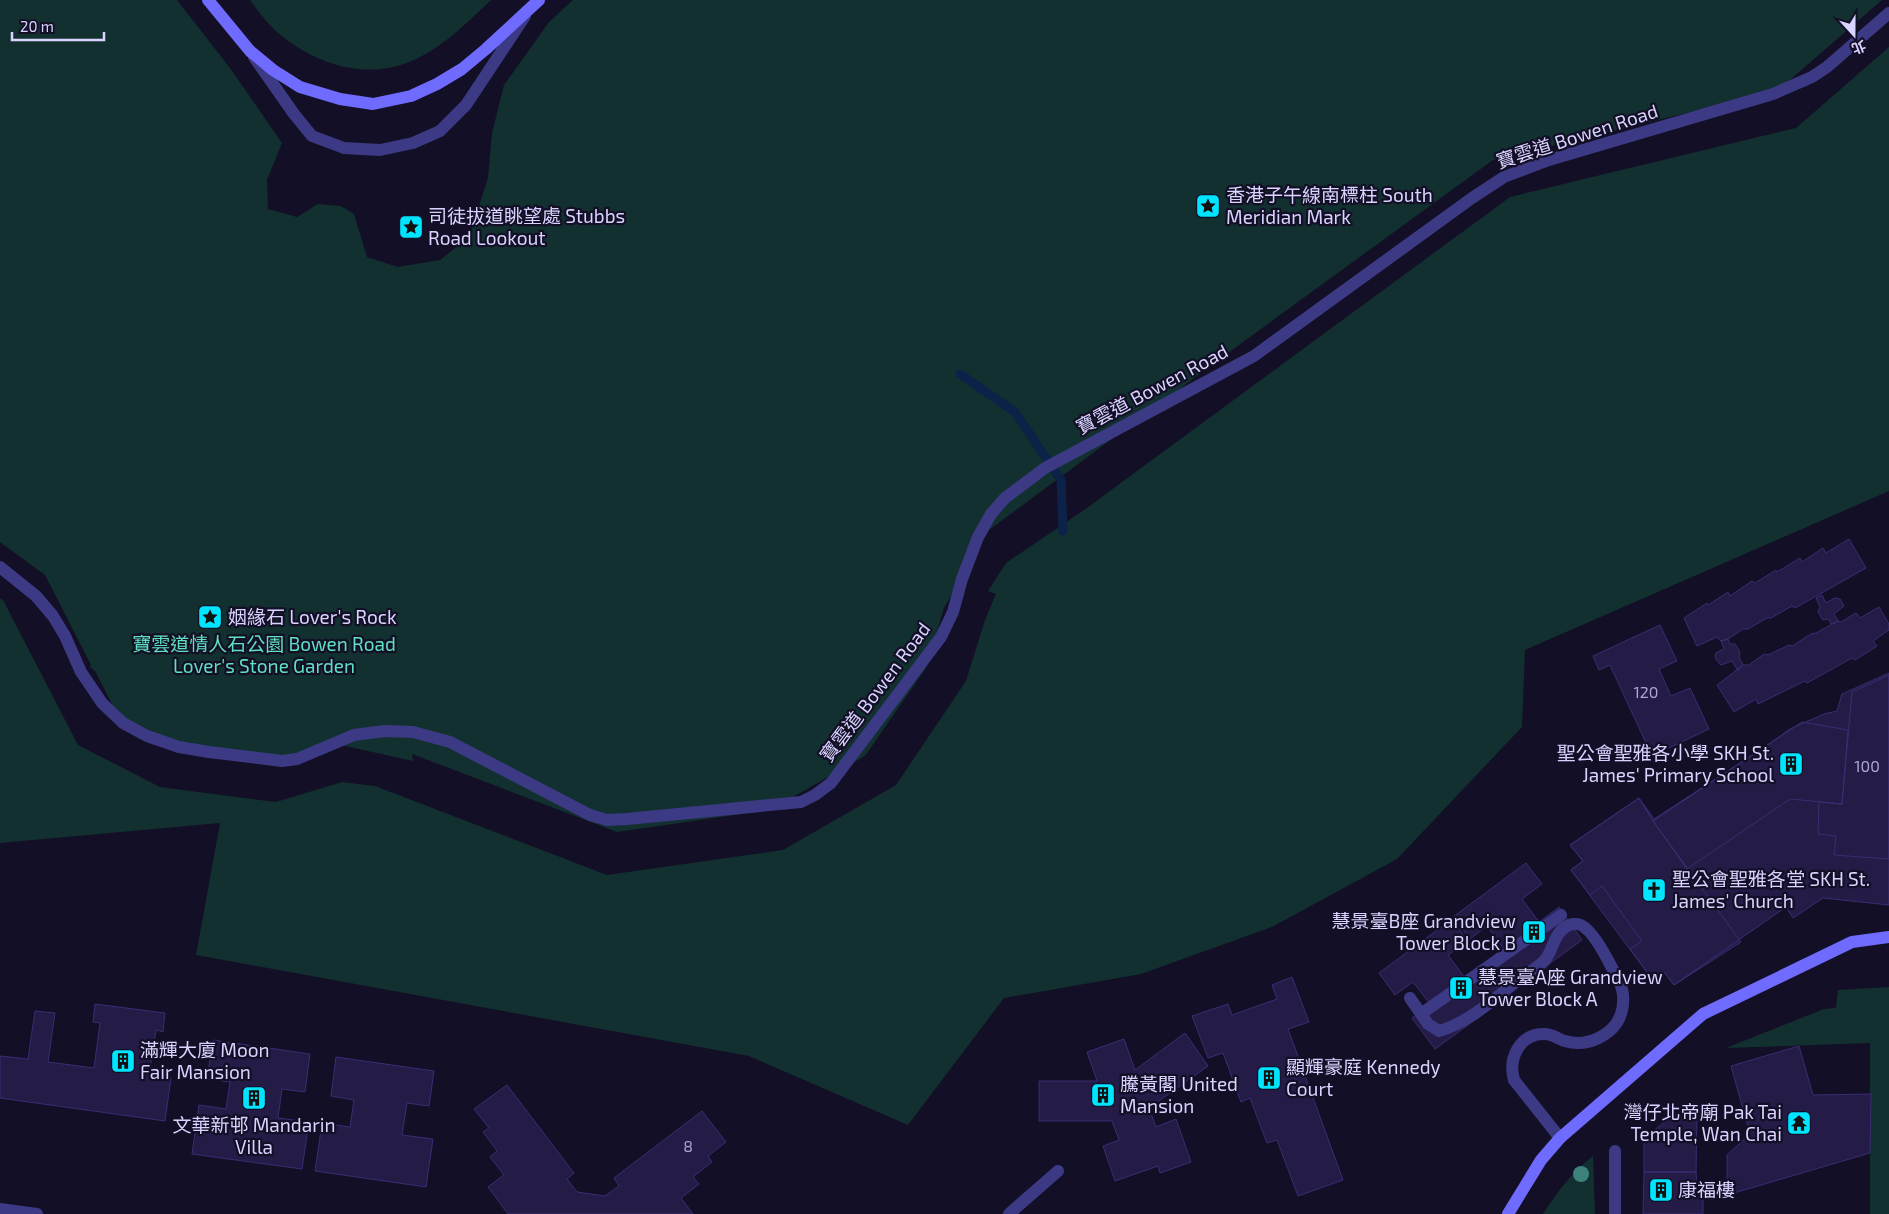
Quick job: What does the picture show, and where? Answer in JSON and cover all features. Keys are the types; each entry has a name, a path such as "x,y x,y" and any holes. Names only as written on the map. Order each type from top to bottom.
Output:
{"street":[{"path":"208,0 250,52 312,136 344,148 380,150 414,143 440,131 466,105 535,4"},
{"path":"250,52 300,88 340,100 373,104 411,96 437,84 462,69 535,4"},
{"name":"寶雲道 Bowen Road","path":"0,566 36,596 53,616 65,636 81,672 102,703 122,723 163,742 209,752 290,760 354,735 385,731 413,732 450,742 590,815 607,820 793,803 808,799 824,789 837,775 941,638 953,612 962,579 978,538 991,514 1011,493 1045,468 1254,356 1504,177 1548,160 1773,94 1794,86 1827,67 1889,13"},
{"path":"1421,1014 1561,915"},
{"path":"1410,998 1428,1024 1438,1031 1451,1028 1474,1014 1545,960 1557,933 1568,924 1580,924 1590,932 1623,990 1623,1003 1620,1015 1614,1026 1605,1035 1592,1041 1579,1043 1566,1041 1554,1035 1532,1036 1516,1050 1512,1060 1514,1080 1560,1138"},
{"path":"1508,1214 1541,1160 1560,1138 1703,1014 1852,942 1889,937"},
{"path":"1615,1151 1615,1214"},
{"path":"1010,1214 1058,1171"},
{"path":"0,1209 37,1214"}],"green space":[{"name":"寶雲道情人石公園 Bowen Road Lover's Stone Garden","path":"0,0 177,0 230,68 282,143 267,180 268,209 297,217 318,204 341,206 354,214 367,257 398,267 440,260 469,237 488,178 492,133 504,85 549,22 573,0 1882,0 1777,91 1493,160 989,530 944,608 926,668 865,756 770,810 617,832 412,754 413,761 345,746 315,748 276,760 179,748 118,716 95,671 90,667 91,665 45,575 0,542"},
{"path":"250,0 491,0 450,37 422,56 384,69 365,70 328,62 293,44 273,28"},
{"path":"1889,47 1889,491 1525,650 1522,727 1397,859 1272,927 1141,974 1004,998 908,1125 749,1056 196,955 220,823 0,843 0,598 3,600 78,745 160,787 276,802 342,782 375,786 607,875 783,850 896,785 966,681 985,620 996,594 988,591 1006,563 1084,510 1510,197 1796,128"},
{"path":"1889,987 1889,1214 1870,1214 1870,1043 1726,1048 1824,1009 1836,1008 1838,990"},
{"path":"1593,1156 1595,1214 1543,1214 1566,1182"}],"building":[{"path":"1849,539 1866,568 1795,608 1792,606 1748,629 1743,629 1728,639 1721,641 1717,637 1697,646 1684,618 1728,592 1730,596 1752,581 1755,583 1800,558 1802,562 1823,548 1826,553"},
{"path":"1822,595 1826,603 1835,598 1840,599 1844,606 1834,614 1838,621 1831,624 1829,619 1823,620 1818,612 1820,607 1816,598"},
{"path":"1879,607 1889,624 1889,630 1873,641 1877,646 1855,660 1852,658 1807,683 1805,681 1758,704 1756,699 1734,712 1717,685 1743,665 1749,665 1764,654 1768,655 1789,645 1792,646 1838,621 1841,622 1856,613 1860,618"},
{"path":"1660,625 1677,661 1659,669 1671,696 1690,688 1709,729 1652,756 1610,665 1599,670 1593,656"},
{"path":"1728,639 1730,644 1735,644 1740,652 1739,657 1743,665 1738,671 1732,661 1721,665 1715,658 1716,653 1724,649 1721,641"},
{"path":"1889,673 1889,905 1823,898 1793,918 1786,907 1674,985 1664,972 1652,979 1571,870 1583,861 1570,845 1639,798 1654,819 1790,729 1824,714 1837,711 1842,694"},
{"path":"1889,675 1889,859 1834,855 1836,836 1818,834 1819,802 1842,804 1852,692"},
{"name":"聖公會聖雅各小學 SKH St. James' Primary School","path":"1802,722 1848,730 1842,804 1790,799 1687,869 1653,821"},
{"name":"聖公會聖雅各堂 SKH St. James' Church","path":"1639,798 1653,821 1741,942 1674,985 1664,972 1652,979 1630,949 1642,941 1602,886 1590,895 1571,870 1583,861 1570,845"},
{"name":"慧景臺B座 Grandview Tower Block B","path":"1526,863 1542,884 1522,899 1539,922 1559,907 1582,940 1509,993 1486,962 1504,949 1487,926 1470,939 1453,917"},
{"name":"慧景臺A座 Grandview Tower Block A","path":"1452,919 1468,941 1448,955 1465,978 1485,964 1508,996 1435,1049 1412,1018 1431,1005 1413,982 1395,995 1379,973"},
{"name":"顯輝豪庭 Kennedy Court","path":"1292,977 1309,1022 1288,1029 1343,1180 1298,1196 1277,1140 1267,1143 1250,1098 1241,1102 1223,1053 1208,1058 1192,1016 1228,1004 1232,1015 1277,999 1272,985"},
{"name":"滿輝大廈 Moon Fair Mansion","path":"95,1004 165,1013 163,1032 156,1030 149,1076 171,1078 165,1121 0,1098 0,1056 28,1059 35,1011 55,1013 48,1062 94,1068 100,1023 93,1022"},
{"name":"騰黃閣 United Mansion","path":"1185,1033 1208,1066 1149,1108 1156,1127 1176,1119 1191,1162 1160,1173 1158,1166 1115,1181 1103,1146 1119,1140 1112,1121 1039,1121 1039,1081 1097,1081 1087,1052 1124,1039 1135,1070"},
{"name":"文華新邨 Mandarin Villa","path":"213,1040 310,1054 305,1092 282,1089 278,1118 309,1122 302,1169 192,1154 199,1105 226,1109 230,1082 207,1079"},
{"path":"1799,1046 1813,1095 1871,1094 1870,1153 1727,1195 1727,1155 1750,1134 1731,1066"},
{"name":"文華新邨 Mandarin Villa","path":"336,1057 434,1071 429,1106 407,1103 402,1135 433,1139 426,1187 315,1171 322,1123 350,1127 354,1100 331,1096"},
{"path":"507,1085 574,1173 567,1179 577,1192 605,1196 619,1186 614,1178 702,1111 726,1142 708,1156 712,1162 693,1177 699,1184 681,1198 693,1214 508,1214 488,1187 504,1175 490,1157 497,1151 483,1132 489,1128 474,1109"},
{"path":"1675,1113 1697,1113 1696,1172 1644,1172 1644,1139"},
{"name":"康福樓","path":"1644,1172 1696,1172 1697,1184 1679,1185 1679,1196 1703,1195 1703,1214 1643,1214"}],"waterway":[{"path":"960,374 1015,412 1061,480 1063,531"}],"place":[{"name":"香港子午線南標柱 South Meridian Mark","path":"1208,206"},
{"name":"司徒拔道眺望處 Stubbs Road Lookout","path":"411,227"},
{"name":"姻緣石 Lover's Rock","path":"210,617"},
{"name":"聖公會聖雅各小學 SKH St. James' Primary School","path":"1791,764"},
{"name":"聖公會聖雅各堂 SKH St. James' Church","path":"1654,890"},
{"name":"慧景臺B座 Grandview Tower Block B","path":"1534,932"},
{"name":"慧景臺A座 Grandview Tower Block A","path":"1461,988"},
{"name":"滿輝大廈 Moon Fair Mansion","path":"123,1061"},
{"name":"顯輝豪庭 Kennedy Court","path":"1269,1078"},
{"name":"騰黃閣 United Mansion","path":"1103,1095"},
{"name":"文華新邨 Mandarin Villa","path":"254,1098"},
{"name":"灣仔北帝廟 Pak Tai Temple, Wan Chai","path":"1799,1123"},
{"name":"康福樓","path":"1661,1190"}]}
